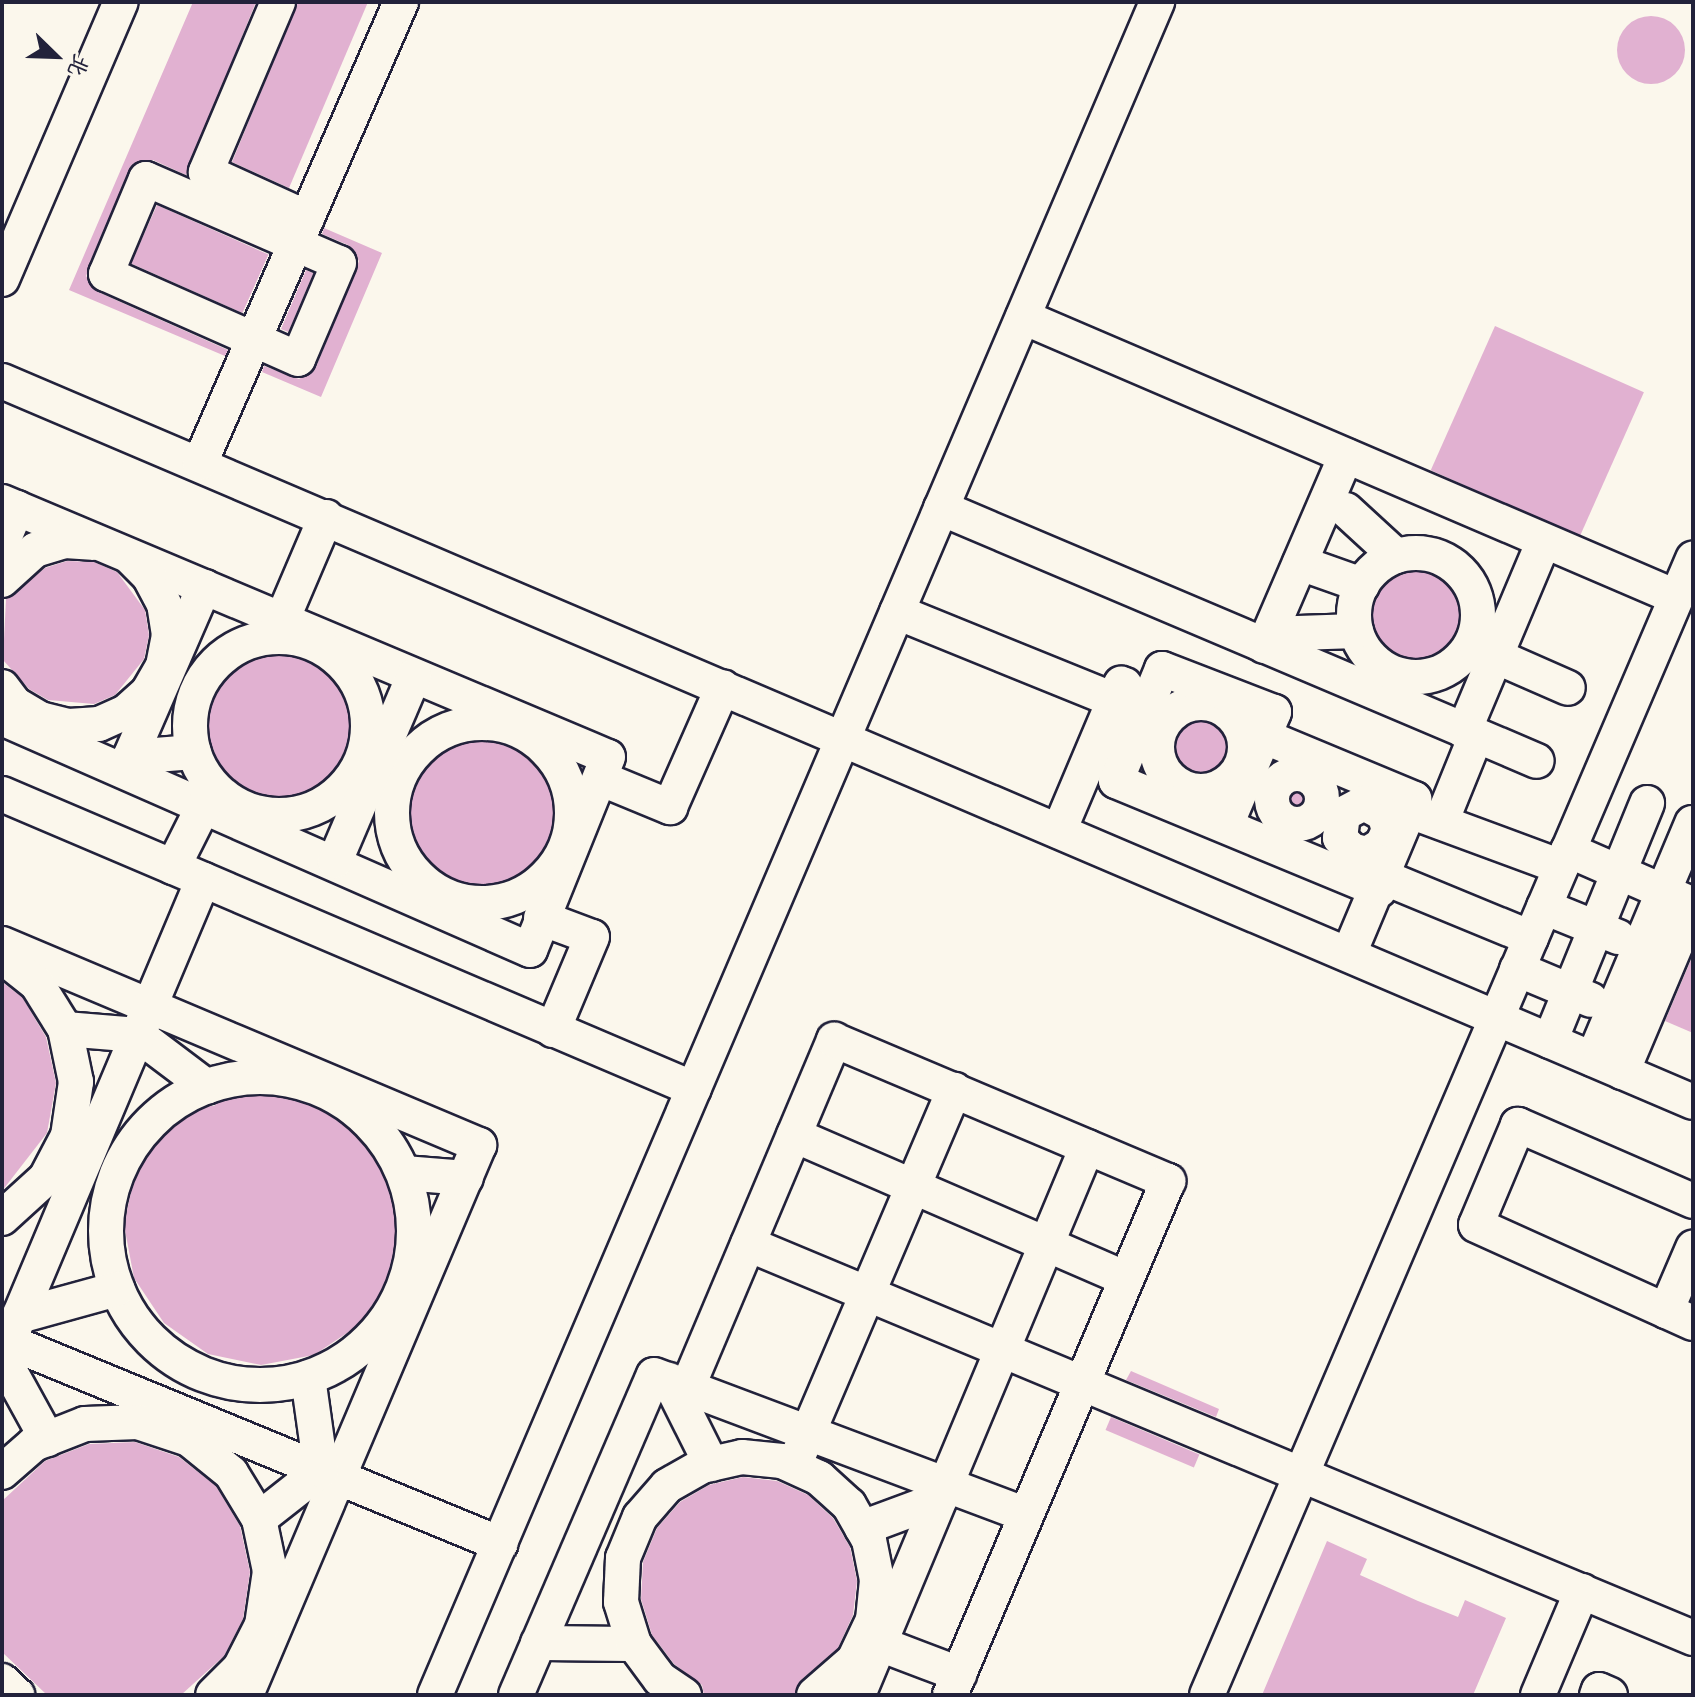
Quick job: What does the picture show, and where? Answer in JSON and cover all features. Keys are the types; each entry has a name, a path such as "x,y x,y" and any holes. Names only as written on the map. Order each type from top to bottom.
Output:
{"street":[{"path":"2,279 121,2"},
{"path":"278,2 206,172 302,230 339,263 298,359 106,274 146,179 302,230"},
{"path":"200,463 401,2"},
{"path":"435,1695 1157,2"},
{"path":"1023,317 1676,597"},
{"path":"2,381 1693,1102"},
{"path":"1267,640 1346,456"},
{"path":"941,508 1267,640 1385,683 1464,731 1537,761"},
{"path":"1346,510 1396,556"},
{"path":"9,517 47,546"},
{"path":"2,718 38,726 204,805 447,904 530,950 536,914 571,844 608,757 530,730 114,549 9,517"},
{"path":"282,620 326,517"},
{"path":"2,580 9,569 47,546 65,541 114,549 149,576 164,604 169,635 166,668 148,692 126,712 99,724 38,726 2,687"},
{"path":"1464,731 1483,651 1522,593 1544,541"},
{"path":"1385,683 1356,631 1355,600 1362,585 1378,566 1396,556 1427,554 1455,566 1477,601 1483,651"},
{"path":"1207,1695 1693,559"},
{"path":"1300,563 1362,585"},
{"path":"164,604 208,591"},
{"path":"208,591 251,640"},
{"path":"122,765 166,668 208,591"},
{"path":"1477,601 1522,593"},
{"path":"897,612 1114,700"},
{"path":"1267,640 1356,631"},
{"path":"553,1030 592,937 506,901 447,904 424,883 405,861 395,837 392,805 380,765 369,728 365,700 353,674 333,654 307,640 279,636 251,640 224,655 201,684 191,705 194,752 214,790 239,807 268,816 311,809 380,765 415,751 438,733 463,725 499,723 530,730 561,769 573,812 571,844"},
{"path":"1385,683 1440,673 1483,651"},
{"path":"1483,651 1568,688"},
{"path":"166,668 201,684"},
{"path":"1349,954 1316,799 1162,669 1153,706 1116,781 1197,798 1316,799 1619,872 1683,900"},
{"path":"1440,673 1464,731"},
{"path":"365,700 417,681"},
{"path":"417,681 463,725"},
{"path":"332,856 380,765 417,681"},
{"path":"1059,831 1121,684 1153,706 1316,799 1531,938"},
{"path":"561,769 603,773 670,807 723,687"},
{"path":"1153,706 1197,798"},
{"path":"99,724 122,765"},
{"path":"1197,798 1316,799 1464,731"},
{"path":"122,765 194,752"},
{"path":"1598,782 1693,823 1683,900 1655,952 1608,1065"},
{"path":"2,794 694,1089"},
{"path":"1550,1041 1647,803"},
{"path":"47,1439 7,1342 74,1152 143,1022 188,874 204,805"},
{"path":"311,809 332,856"},
{"path":"332,856 395,837"},
{"path":"1544,907 1655,952"},
{"path":"2,944 143,1022 479,1145 466,1178 408,1294 330,1474 262,1639 246,1695"},
{"path":"2,956 37,984 65,1029 76,1082 74,1152 2,1218"},
{"path":"1517,969 1629,1016"},
{"path":"65,1029 143,1022"},
{"path":"143,1022 207,1087"},
{"path":"711,1464 678,1383 748,1244 834,1040 1168,1181 954,1684 880,1644"},
{"path":"283,1077 334,1094 376,1127 404,1173 415,1226 408,1294 351,1356 308,1378 261,1386 213,1379 170,1358 136,1324 117,1289 105,1234 120,1169 139,1134 179,1098 207,1087 229,1079 283,1077"},
{"path":"796,1467 805,1433 954,1090"},
{"path":"1693,1201 1518,1125 1476,1225 1680,1317 1693,1248"},
{"path":"794,1135 1126,1279"},
{"path":"858,1695 1087,1147"},
{"path":"74,1152 120,1169"},
{"path":"404,1173 466,1178"},
{"path":"748,1244 1084,1380 1693,1638"},
{"path":"7,1342 117,1289"},
{"path":"7,1342 193,1429 330,1474 500,1544"},
{"path":"532,1692 538,1643 654,1375 805,1433 943,1492 1026,1515"},
{"path":"308,1378 330,1474"},
{"path":"193,1429 213,1379"},
{"path":"2,1472 47,1439 85,1424 138,1422 193,1429 231,1473 259,1519 270,1571 262,1639 240,1668 213,1695"},
{"path":"684,1695 660,1679 634,1644 621,1602 623,1558 638,1522 667,1486 711,1464 742,1457 796,1467 819,1478 849,1505 862,1528 877,1580 873,1620 854,1660 814,1695"},
{"path":"259,1519 330,1474"},
{"path":"862,1528 943,1492"},
{"path":"597,1506 638,1522"},
{"path":"1538,1695 1582,1591"},
{"path":"538,1643 634,1644"},
{"path":"2,1681 17,1695"},
{"path":"1597,1695 1599,1690 1610,1695"}],"building":[{"path":"193,2 256,2 186,175 153,160 133,164 86,276 98,292 228,350 225,356 69,290"},
{"path":"298,2 368,2 289,188 232,162"},
{"path":"1651,16 1675,26 1685,50 1675,74 1651,84 1627,74 1617,50 1627,26"},
{"path":"157,205 268,255 242,313 131,263"},
{"path":"324,228 382,253 321,397 262,372 264,366 299,379 316,367 359,261 348,245 322,234"},
{"path":"306,270 313,273 288,332 281,329"},
{"path":"1495,326 1644,392 1580,537 1431,470"},
{"path":"1416,558 1442,564 1456,575 1473,611 1471,630 1459,639 1458,653 1429,672 1409,674 1373,656 1367,648 1374,640 1373,621 1357,606 1374,601 1380,592 1377,572 1403,575"},
{"path":"67,561 94,562 117,572 145,610 149,635 144,659 115,695 94,704 48,700 29,689 3,660 6,599 45,568"},
{"path":"282,643 340,667 358,694 364,726 357,757 339,784 312,802 281,808 249,801 223,783 210,763 214,750 199,725 206,693 224,666 251,649"},
{"path":"1191,707 1207,707 1228,718 1239,739 1239,755 1228,776 1207,787 1191,787 1177,781 1165,769 1159,755 1159,739 1165,725 1177,713"},
{"path":"483,732 514,738 540,756 558,782 564,813 558,844 540,870 514,888 483,894 452,888 426,870 408,844 402,813 408,782 426,756 452,738"},
{"path":"1301,780 1316,791 1321,810 1296,819 1284,814 1278,796 1289,782"},
{"path":"1693,955 1693,1033 1665,1021"},
{"path":"2,982 22,997 46,1037 56,1083 47,1133 2,1191"},
{"path":"264,1087 317,1098 361,1129 386,1166 401,1227 389,1280 359,1325 314,1355 261,1365 208,1354 164,1323 134,1278 124,1225 135,1172 166,1127 200,1105 214,1106 225,1095"},
{"path":"1131,1371 1219,1409 1216,1417 1126,1380"},
{"path":"1111,1417 1199,1455 1194,1467 1106,1430"},
{"path":"135,1442 179,1457 216,1486 240,1526 250,1572 243,1619 224,1656 181,1695 47,1695 2,1652 2,1501 45,1461 89,1444"},
{"path":"743,1477 777,1481 808,1495 833,1518 850,1547 857,1581 853,1615 838,1648 801,1680 795,1695 704,1695 702,1685 674,1664 652,1635 641,1599 643,1562 657,1528 680,1502 709,1485"},
{"path":"1327,1541 1367,1559 1360,1575 1418,1601 1458,1617 1465,1600 1506,1618 1473,1695 1262,1695"}]}
